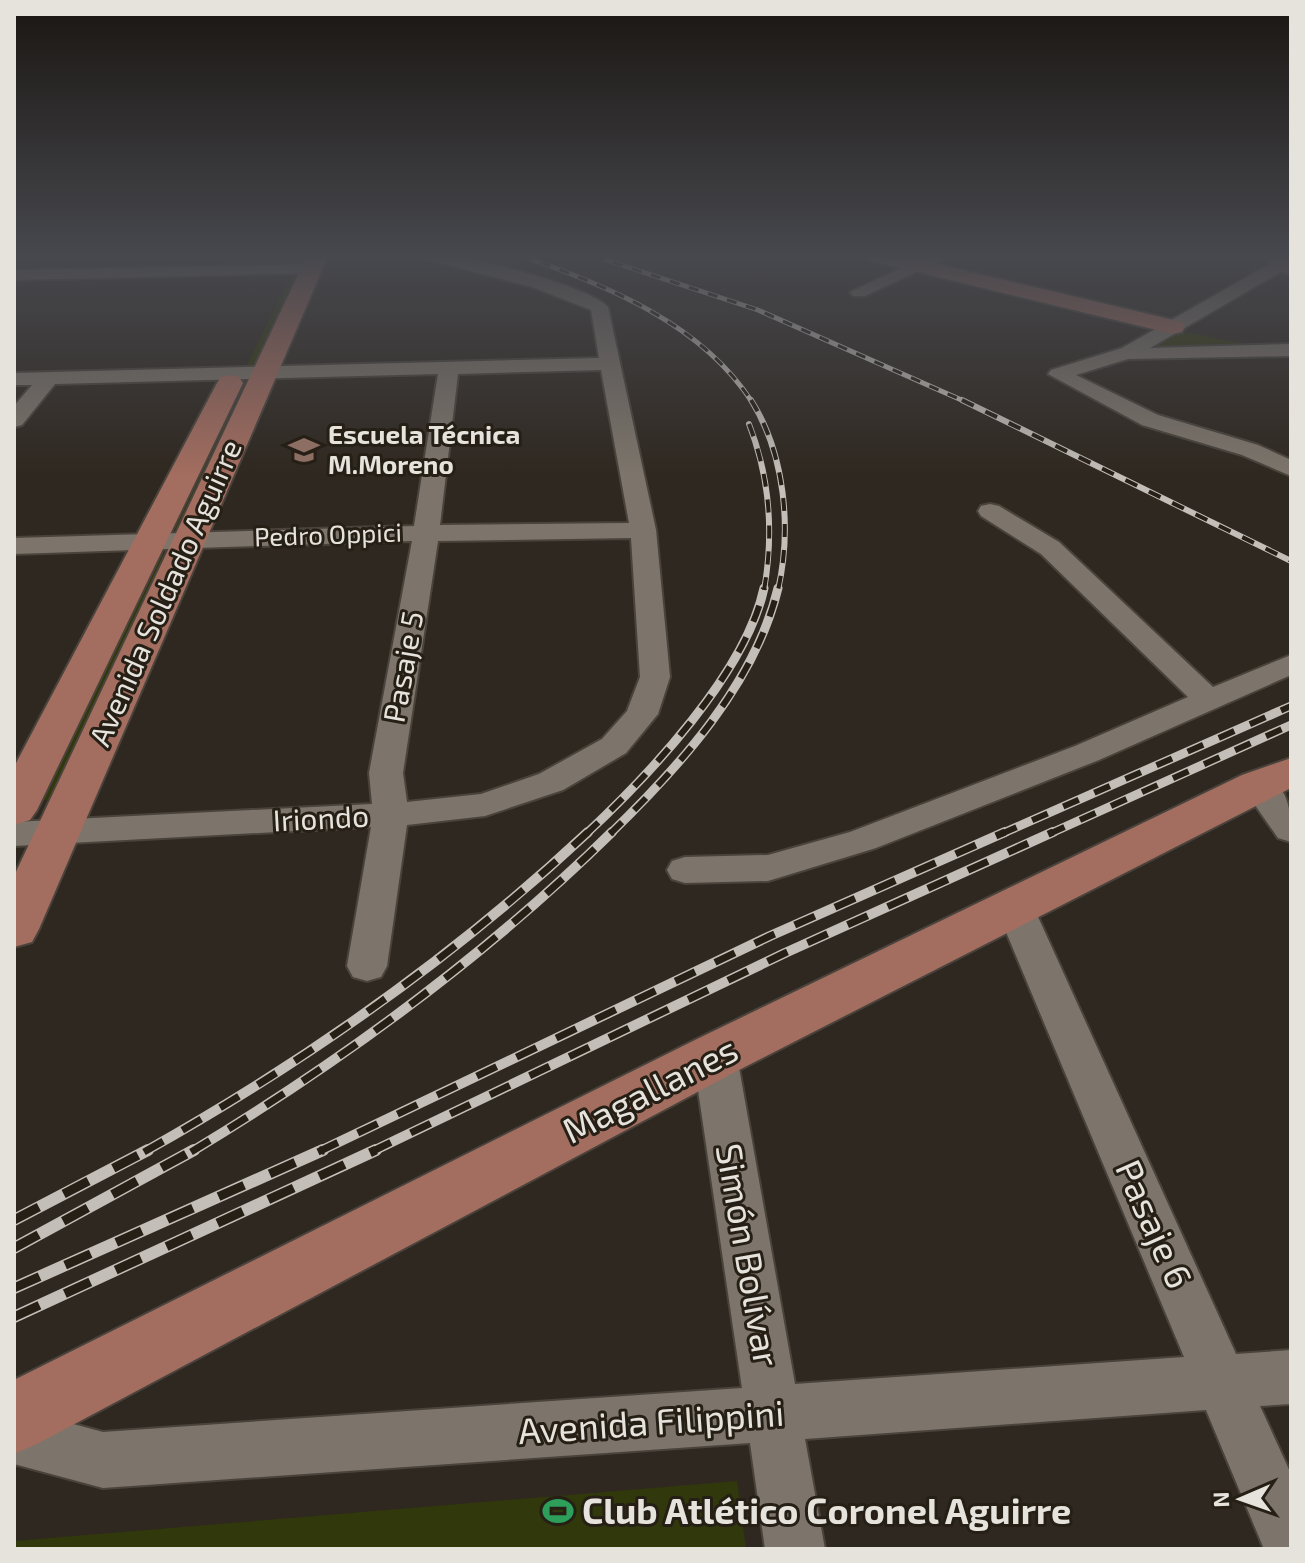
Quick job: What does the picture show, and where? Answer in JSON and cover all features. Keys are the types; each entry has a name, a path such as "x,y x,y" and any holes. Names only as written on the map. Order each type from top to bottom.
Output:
{"main road":[{"name":"Avenida Soldado Aguirre","path":"14,810 150,541 250,373 271,329"},
{"name":"Avenida Soldado Aguirre","path":"14,929 190,539 250,373"},
{"name":"Magallanes","path":"14,1418 715,1056 1275,778"}],"street":[{"path":"602,329 643,530"},
{"path":"1177,329 1124,354 1058,374 1150,420 1250,450 1291,469"},
{"path":"1194,329 1286,354"},
{"path":"1124,354 1286,354"},
{"path":"14,379 608,364"},
{"name":"Pasaje 5","path":"367,966 391,815 386,773 426,533 449,368"},
{"path":"14,420 48,379"},
{"path":"990,511 1050,548 1209,700"},
{"name":"Pedro Oppici","path":"14,546 190,539 643,530"},
{"name":"Iriondo","path":"14,834 391,815 485,805 551,782 614,746 642,714 655,677 643,530"},
{"path":"685,870 768,868 863,840 1087,753 1291,664"},
{"path":"1275,778 1291,830"},
{"name":"Pasaje 6","path":"1015,908 1291,1542"},
{"name":"Simón Bolívar","path":"715,1056 795,1549"},
{"name":"Avenida Filippini","path":"14,1436 103,1460 1291,1377"}],"green space":[{"path":"265,329 274,329 256,366 247,365"},
{"path":"1179,331 1241,343 1147,349"},
{"path":"241,387 248,387 181,528 173,529 170,526"},
{"path":"169,555 53,800 42,800 39,795 153,558"},
{"name":"Club Atlético Coronel Aguirre","path":"737,1481 746,1549 14,1549 14,1541"}],"railway":[{"path":"679,329 707,350 752,402"},
{"path":"801,329 966,402"},
{"path":"751,400 772,444 782,492 784,542 778,590"},
{"path":"962,400 1291,561"},
{"path":"749,424 762,465 768,506 769,548 764,590"},
{"path":"588,832 665,753 716,688 754,621 764,588"},
{"path":"611,833 687,752 733,690 752,658 778,588"},
{"path":"1001,834 1291,706"},
{"path":"1049,834 1291,725"},
{"path":"144,1152 262,1082 376,1006 484,922 588,832"},
{"path":"318,1152 770,936 1005,832"},
{"path":"371,1152 785,953 1053,832"},
{"path":"191,1152 303,1081 411,1004 514,922 611,833"},
{"path":"14,1220 148,1150"},
{"path":"14,1248 194,1150"},
{"path":"14,1288 323,1150"},
{"path":"14,1317 376,1150"}],"place":[{"name":"Escuela Técnica M.Moreno","path":"304,450"},
{"name":"Club Atlético Coronel Aguirre","path":"558,1511"}]}
